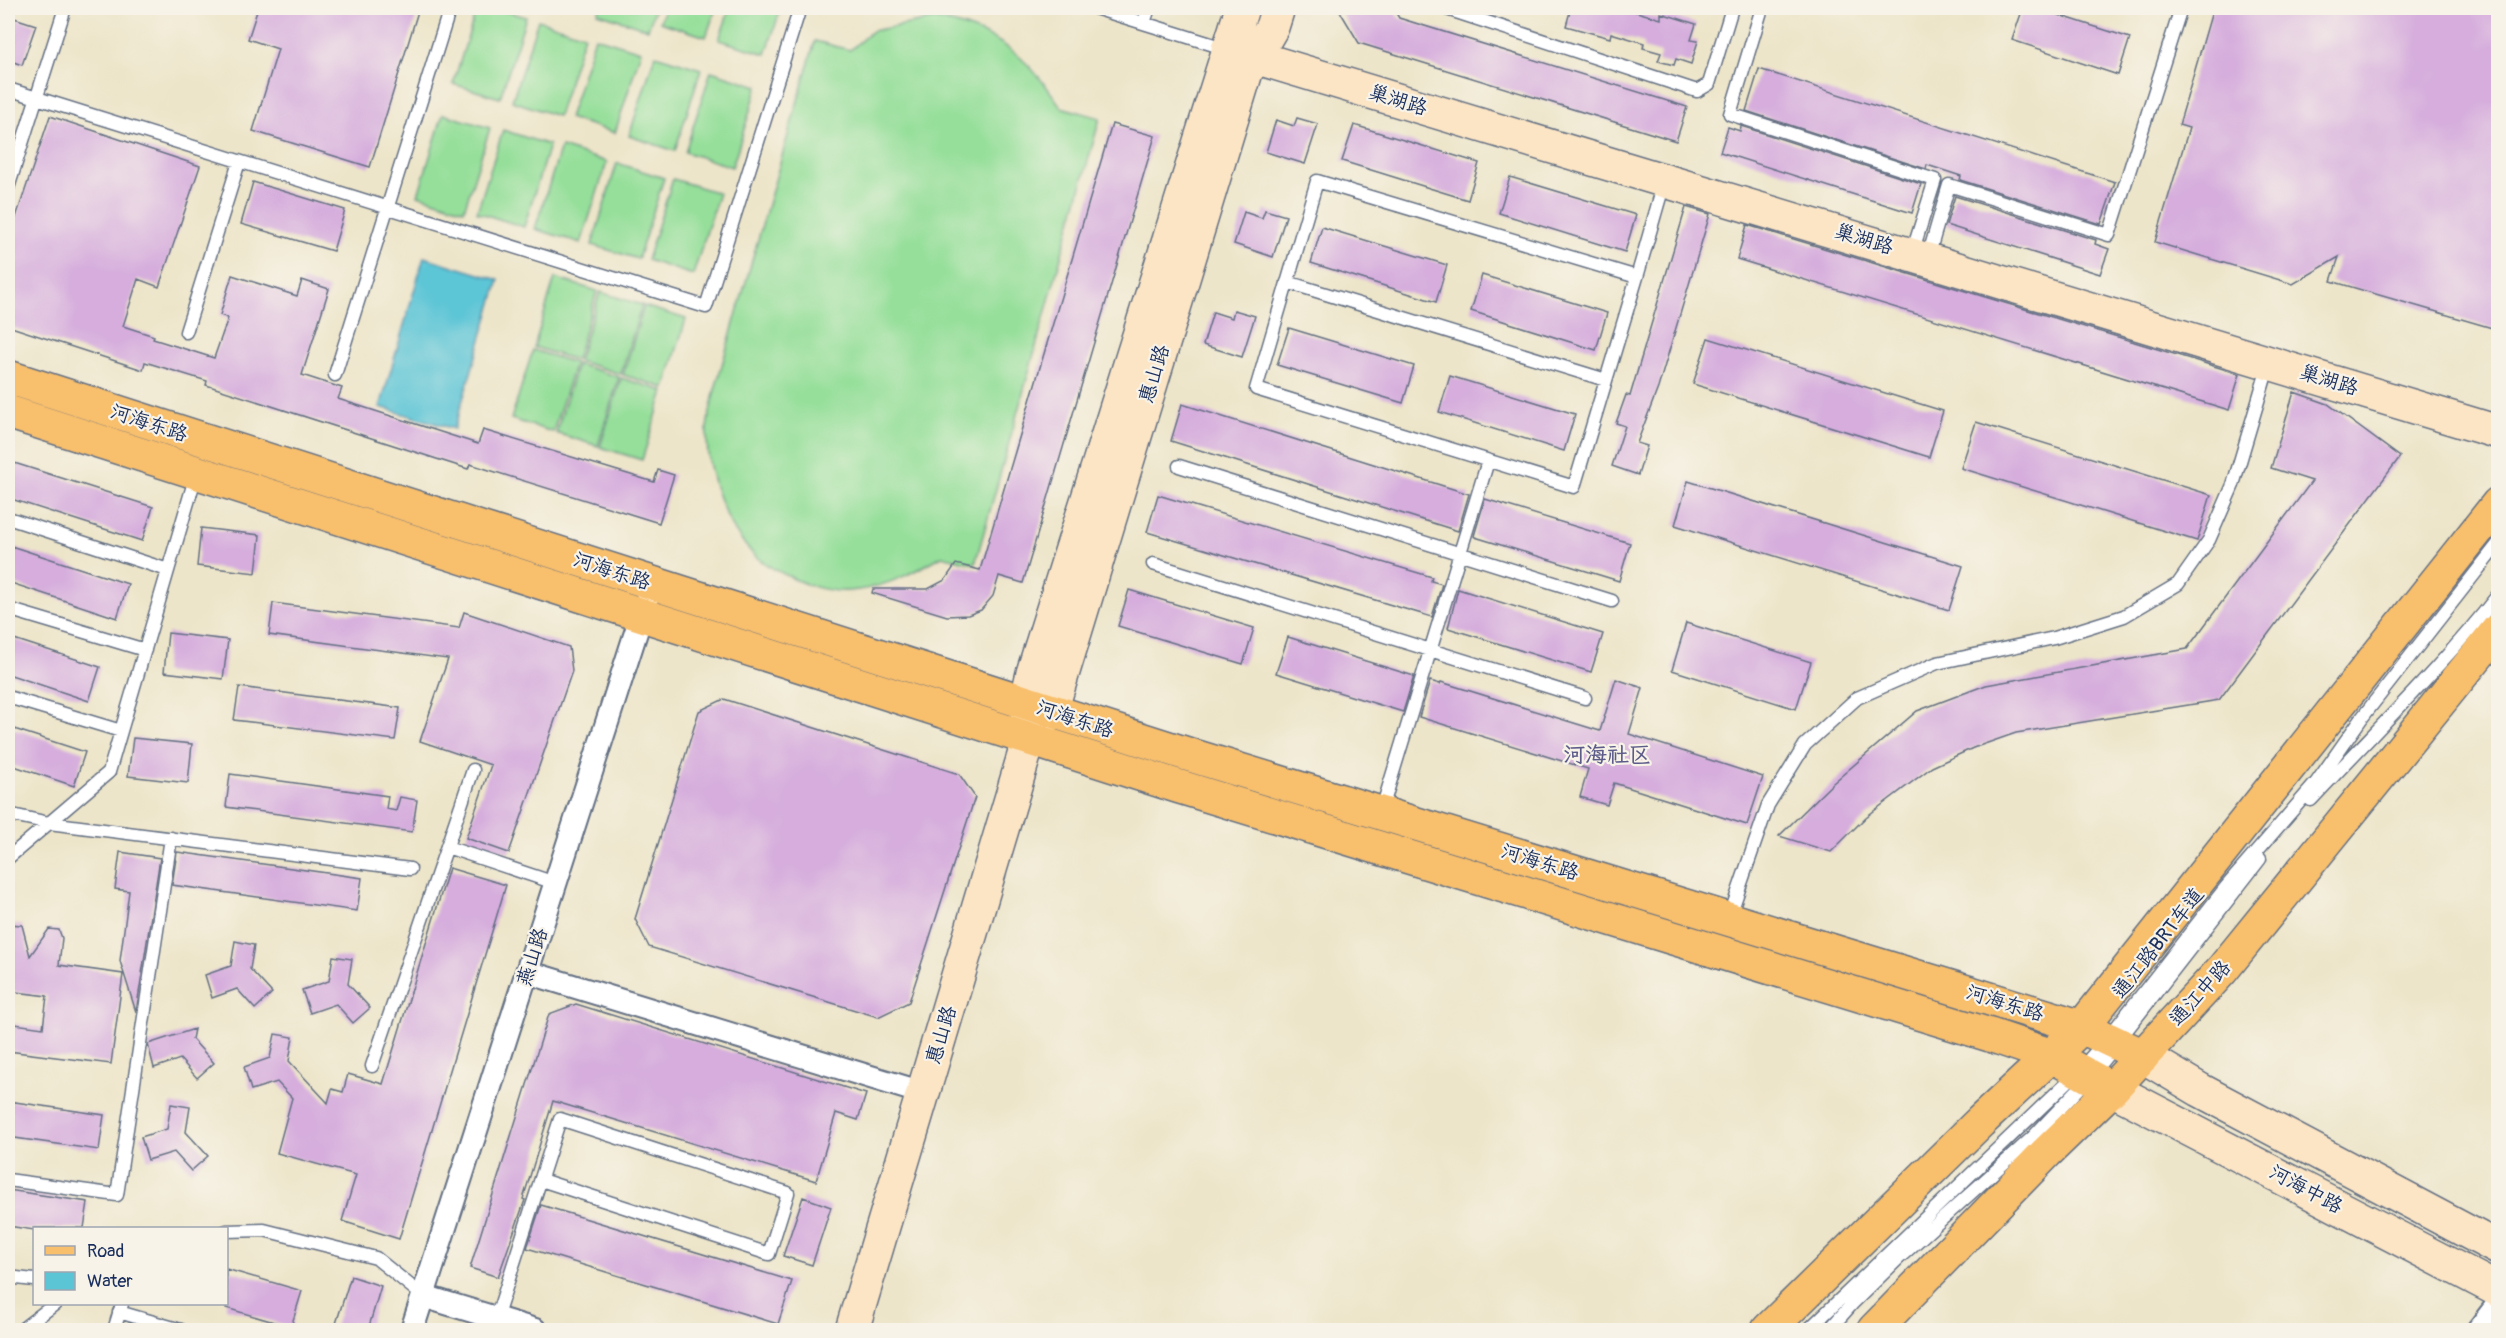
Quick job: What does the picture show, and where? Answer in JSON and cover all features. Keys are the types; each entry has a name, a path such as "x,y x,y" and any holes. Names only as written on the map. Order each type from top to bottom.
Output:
{"main road":[{"name":"河海东路","path":"8,377 1038,707 1729,919 2113,1041"},
{"name":"河海东路","path":"8,412 1029,739 1990,1035 2083,1073"},
{"name":"通江中路","path":"1874,1330 2047,1152 2083,1073 2113,1041 2499,504"},
{"name":"通江中路","path":"2113,1041 2222,970 2499,630"},
{"path":"2083,1073 2113,1041"},
{"name":"通江中路","path":"1768,1330 1972,1130 2083,1073"}],"street":[{"name":"惠山路","path":"852,1330 1038,707 1246,72 1241,53 1242,8"},
{"name":"惠山路","path":"1241,53 1272,27 1278,8"},
{"name":"巢湖路","path":"1241,53 2499,432"},
{"name":"燕山路","path":"412,1330 651,583"},
{"path":"527,972 923,1094"},
{"name":"河海中路","path":"2113,1041 2200,1090 2499,1248"},
{"name":"河海中路","path":"2083,1073 2499,1290"},
{"path":"423,1296 535,1330"},
{"path":"2478,1330 2499,1304"}],"lane":[{"path":"8,188 65,8"},
{"path":"335,375 450,8"},
{"path":"8,89 706,307 800,8"},
{"path":"1095,8 1241,53"},
{"path":"1144,23 1149,8"},
{"path":"1444,8 1697,91 1709,84 1732,8"},
{"path":"1762,8 1730,114 1935,180 1920,256"},
{"path":"1920,256 1949,184 2109,235 2181,8"},
{"path":"186,332 239,162"},
{"path":"1637,277 1317,181 1256,389 1574,487 1637,277 1665,180"},
{"path":"1287,282 1606,380"},
{"path":"1729,919 1768,805 1805,745 1857,698 1936,663 2054,638 2124,616 2178,584 2209,540 2233,485 2270,362"},
{"path":"1380,813 1488,461"},
{"path":"1179,466 1612,601"},
{"path":"8,858 109,772 196,472"},
{"path":"8,518 168,570"},
{"name":"通江路BRT车道","path":"2113,1041 2226,887 2316,783 2361,719 2499,544"},
{"path":"1153,564 1585,699"},
{"name":"通江路BRT车道","path":"2113,1041 2277,838 2349,759 2415,693 2499,595"},
{"path":"8,609 145,650"},
{"path":"8,697 121,730"},
{"path":"372,1066 473,770"},
{"path":"8,814 49,822 410,869"},
{"path":"8,1180 117,1195 171,838"},
{"path":"447,847 555,883"},
{"path":"1808,1330 2083,1073"},
{"path":"1829,1330 1900,1257 2033,1137 2083,1073"},
{"path":"496,1319 560,1119 788,1192 769,1254 541,1180"},
{"path":"228,1231 264,1230 376,1258 423,1296"},
{"path":"8,1277 33,1280"},
{"path":"21,1330 54,1305"},
{"path":"114,1330 121,1308 182,1330"}],"green space":[{"path":"477,8 495,8 526,17 500,98 453,84"},
{"path":"600,8 655,8 648,29 598,13"},
{"path":"665,8 716,8 706,37 660,22"},
{"path":"730,8 781,8 766,54 719,40"},
{"path":"935,19 976,31 1008,48 1035,73 1061,107 1100,118 975,564 942,556 881,585 849,591 822,589 796,580 767,565 739,537 729,521 714,484 707,447 708,420 815,41 850,50 872,31"},
{"path":"538,20 584,35 558,116 512,101"},
{"path":"595,37 641,51 615,133 569,118"},
{"path":"655,55 701,69 675,151 629,136"},
{"path":"711,71 758,86 732,167 685,152"},
{"path":"443,114 490,128 464,210 418,195"},
{"path":"503,130 549,145 524,227 477,212"},
{"path":"561,147 607,162 581,243 535,229"},
{"path":"617,163 664,178 638,259 592,245"},
{"path":"673,179 719,193 693,275 647,260"},
{"path":"555,278 597,291 576,360 534,347"},
{"path":"600,292 642,305 621,374 578,361"},
{"path":"644,306 686,319 665,388 623,375"},
{"path":"533,350 575,363 553,432 511,419"},
{"path":"577,364 619,377 598,446 556,433"},
{"path":"621,378 664,391 642,460 600,447"}],"water":[{"path":"424,257 499,280 454,429 380,407"}],"building":[{"path":"258,8 419,8 370,167 253,131 278,49 248,39"},
{"path":"1338,8 1393,8 1399,18 1687,107 1676,141 1359,43"},
{"path":"1571,8 1623,8 1661,19 1661,13 1696,24 1691,40 1698,41 1691,64 1676,59 1674,65 1658,61 1661,53 1643,48 1644,43 1611,33 1610,38 1566,26"},
{"path":"2023,8 2037,8 2130,38 2118,75 2012,40"},
{"path":"2213,8 2499,8 2499,330 2331,281 2339,257 2293,284 2155,242 2189,128 2179,125"},
{"path":"8,16 36,25 22,65 8,60"},
{"path":"1759,69 2115,182 2101,224 1960,180 1961,176 1927,165 1926,169 1746,111"},
{"path":"50,116 200,166 159,287 138,279 123,326 154,336 153,339 214,358 228,318 220,315 232,275 297,296 302,280 329,289 302,375 342,388 338,399 478,444 483,430 654,482 658,470 674,475 659,523 470,464 468,469 206,385 207,381 145,362 143,370 8,326 8,241"},
{"path":"1297,118 1318,124 1305,164 1266,152 1276,120 1294,126"},
{"path":"1112,124 1155,136 1023,583 999,576 993,596 981,610 968,615 947,616 872,593 873,589 928,589 945,580 956,564 980,570"},
{"path":"1354,125 1479,163 1468,200 1342,161"},
{"path":"1741,126 1921,184 1912,213 1720,152 1728,127 1740,131"},
{"path":"1510,177 1636,215 1625,252 1499,213"},
{"path":"253,182 345,210 333,251 241,224"},
{"path":"1955,196 2096,240 2095,244 2109,249 2100,274 1946,225"},
{"path":"1686,207 1710,214 1658,388 1637,443 1647,446 1638,475 1612,466 1625,426 1616,423 1626,395 1630,396"},
{"path":"1265,210 1286,216 1273,257 1234,244 1244,212 1262,218"},
{"path":"1747,225 2240,374 2229,410 1737,259"},
{"path":"1322,227 1447,265 1436,302 1311,263"},
{"path":"1482,275 1607,313 1596,350 1471,311"},
{"path":"1234,310 1255,316 1242,357 1203,345 1213,312 1232,318"},
{"path":"1289,328 1414,366 1403,403 1277,365"},
{"path":"1708,338 1943,411 1929,457 1693,384"},
{"path":"1450,376 1575,414 1564,451 1439,412"},
{"path":"2294,392 2328,404 2400,457 2219,700 2016,733 1973,748 1932,767 1866,817 1831,852 1779,836 1833,783 1917,711 1986,685 2187,649 2312,481 2271,468"},
{"path":"1182,404 1469,494 1458,531 1171,441"},
{"path":"1976,422 2211,495 2197,541 1961,468"},
{"path":"8,461 153,507 142,541 8,498"},
{"path":"1688,481 1963,566 1949,610 1675,525"},
{"path":"1158,495 1432,577 1431,581 1442,584 1432,617 1147,532"},
{"path":"1485,499 1630,543 1619,581 1475,537"},
{"path":"201,528 260,535 256,573 197,566"},
{"path":"8,545 128,584 117,618 8,582"},
{"path":"1458,589 1603,634 1591,672 1448,628"},
{"path":"1129,590 1254,628 1243,664 1118,626"},
{"path":"273,603 459,628 464,612 569,647 572,671 509,853 466,838 491,765 420,741 448,659 269,635"},
{"path":"1686,623 1811,662 1796,709 1672,670"},
{"path":"168,633 228,640 223,679 164,672"},
{"path":"8,637 100,667 89,701 8,674"},
{"path":"1288,637 1414,676 1403,712 1276,673"},
{"path":"1616,679 1643,688 1629,734 1763,777 1747,825 1614,783 1607,805 1580,797 1588,769 1419,717 1430,681 1440,684 1441,682 1600,731"},
{"path":"239,687 400,708 395,740 234,720"},
{"path":"724,699 959,774 975,797 909,1002 878,1017 649,947 635,919 699,711"},
{"path":"8,727 85,752 74,786 8,764"},
{"path":"133,738 192,744 188,783 128,776"},
{"path":"230,774 388,796 386,809 396,811 400,797 417,800 412,832 226,807"},
{"path":"120,852 160,858 136,1012 120,961 129,891 115,889"},
{"path":"177,852 362,878 357,911 172,885"},
{"path":"449,868 506,885 399,1239 342,1221 356,1175 277,1153 292,1098 277,1082 251,1090 244,1067 270,1058 275,1034 293,1037 289,1061 328,1103 332,1089 343,1092 348,1074 383,1084"},
{"path":"8,924 22,925 30,956 49,929 59,930 62,938 59,965 123,974 111,1064 8,1051 8,1023 43,1028 47,996 8,991"},
{"path":"235,941 254,945 250,969 272,993 255,1009 237,989 212,998 205,975 231,966"},
{"path":"333,956 352,959 348,984 370,1008 353,1023 336,1004 310,1013 302,990 329,981"},
{"path":"576,1004 866,1094 858,1120 836,1113 816,1181 553,1101 523,1199 525,1200 498,1277 470,1268 549,1014"},
{"path":"194,1029 192,1039 214,1063 197,1078 180,1059 154,1068 148,1044"},
{"path":"8,1101 104,1115 99,1150 8,1137"},
{"path":"171,1104 190,1107 186,1132 208,1156 191,1171 174,1152 148,1160 141,1137 167,1129"},
{"path":"8,1190 88,1202 84,1227 33,1227 33,1230 8,1226"},
{"path":"803,1197 831,1207 812,1265 783,1256"},
{"path":"541,1205 792,1281 778,1324 527,1248"},
{"path":"228,1270 302,1291 291,1327 226,1308 228,1305"},
{"path":"351,1276 381,1286 368,1330 334,1330"}],"district":[{"name":"河海社区","path":"1607,755"}]}
